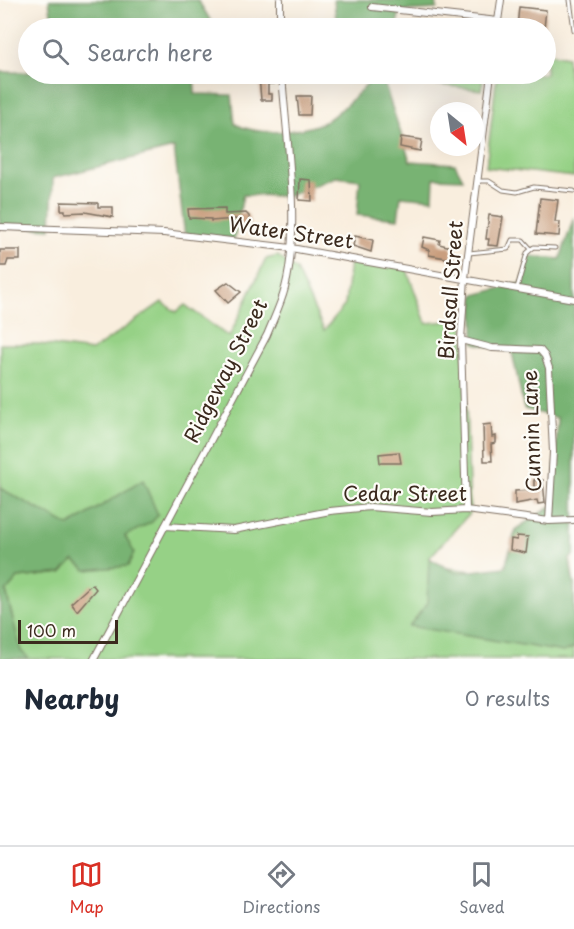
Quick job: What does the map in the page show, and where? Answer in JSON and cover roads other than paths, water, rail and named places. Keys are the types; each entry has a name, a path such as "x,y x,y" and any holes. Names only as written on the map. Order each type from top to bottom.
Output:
{"street":[{"path":"280,0 280,18"},
{"path":"498,18 501,0"},
{"path":"372,8 446,18"},
{"name":"Ridgeway Street","path":"94,659 267,335 285,289 291,248 291,203 283,84"},
{"name":"Birdsall Street","path":"466,510 461,340 465,278 490,84"},
{"name":"Water Street","path":"0,226 164,233 291,248 574,299"},
{"name":"Cunnin Lane","path":"461,340 492,348 540,350 545,356 549,368 553,452 549,521"},
{"name":"Cedar Street","path":"165,526 234,530 330,511 370,507 432,512 466,510 549,521 574,520"}],"lane":[{"path":"570,0 574,30"},
{"path":"477,181 489,181 503,190 517,192 534,187 574,191"},
{"path":"468,253 501,252 508,249 512,240 523,240 531,249"},
{"path":"517,288 527,253 531,249 555,248"}]}
